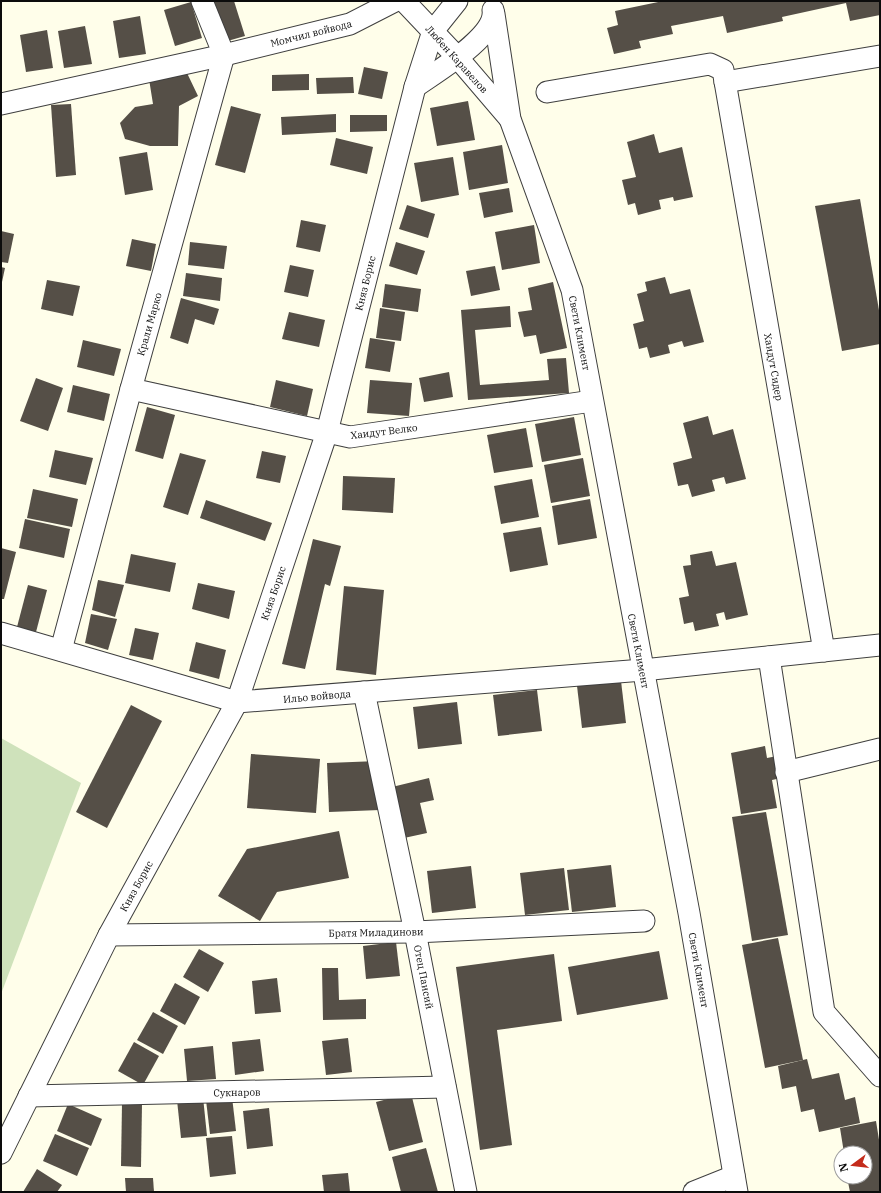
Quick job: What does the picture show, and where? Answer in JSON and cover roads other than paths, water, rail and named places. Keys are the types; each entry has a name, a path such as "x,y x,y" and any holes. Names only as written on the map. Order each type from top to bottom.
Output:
{"street":[{"path":"202,1 224,55"},
{"name":"Момчил войвода","path":"1,104 224,55 350,24 395,1"},
{"name":"Любен Каравелов","path":"404,1 457,57 510,119"},
{"name":"Княз Борис","path":"1,1153 109,935 237,702 327,432 415,86 433,31 457,1"},
{"path":"415,86 457,57 477,41 488,26 493,7"},
{"path":"493,7 510,119"},
{"name":"Крали Марко","path":"61,650 131,389 224,55"},
{"path":"547,92 710,64 723,70 726,82 880,56"},
{"name":"Хаидут Сидер","path":"726,82 781,409 824,651"},
{"name":"Свети Климент","path":"510,119 572,290 689,913 736,1184"},
{"name":"Хаидут Велко","path":"131,389 350,437 592,401"},
{"name":"Ильо войвода","path":"1,633 237,702 643,670 880,645"},
{"path":"769,657 824,1012 880,1076"},
{"name":"Отец Паисий","path":"364,692 416,932 466,1192"},
{"path":"786,772 880,749"},
{"name":"Братя Миладинови","path":"109,935 416,932 644,921"},
{"name":"Сукнаров","path":"29,1096 445,1087"},
{"path":"694,1192 736,1184"}]}
